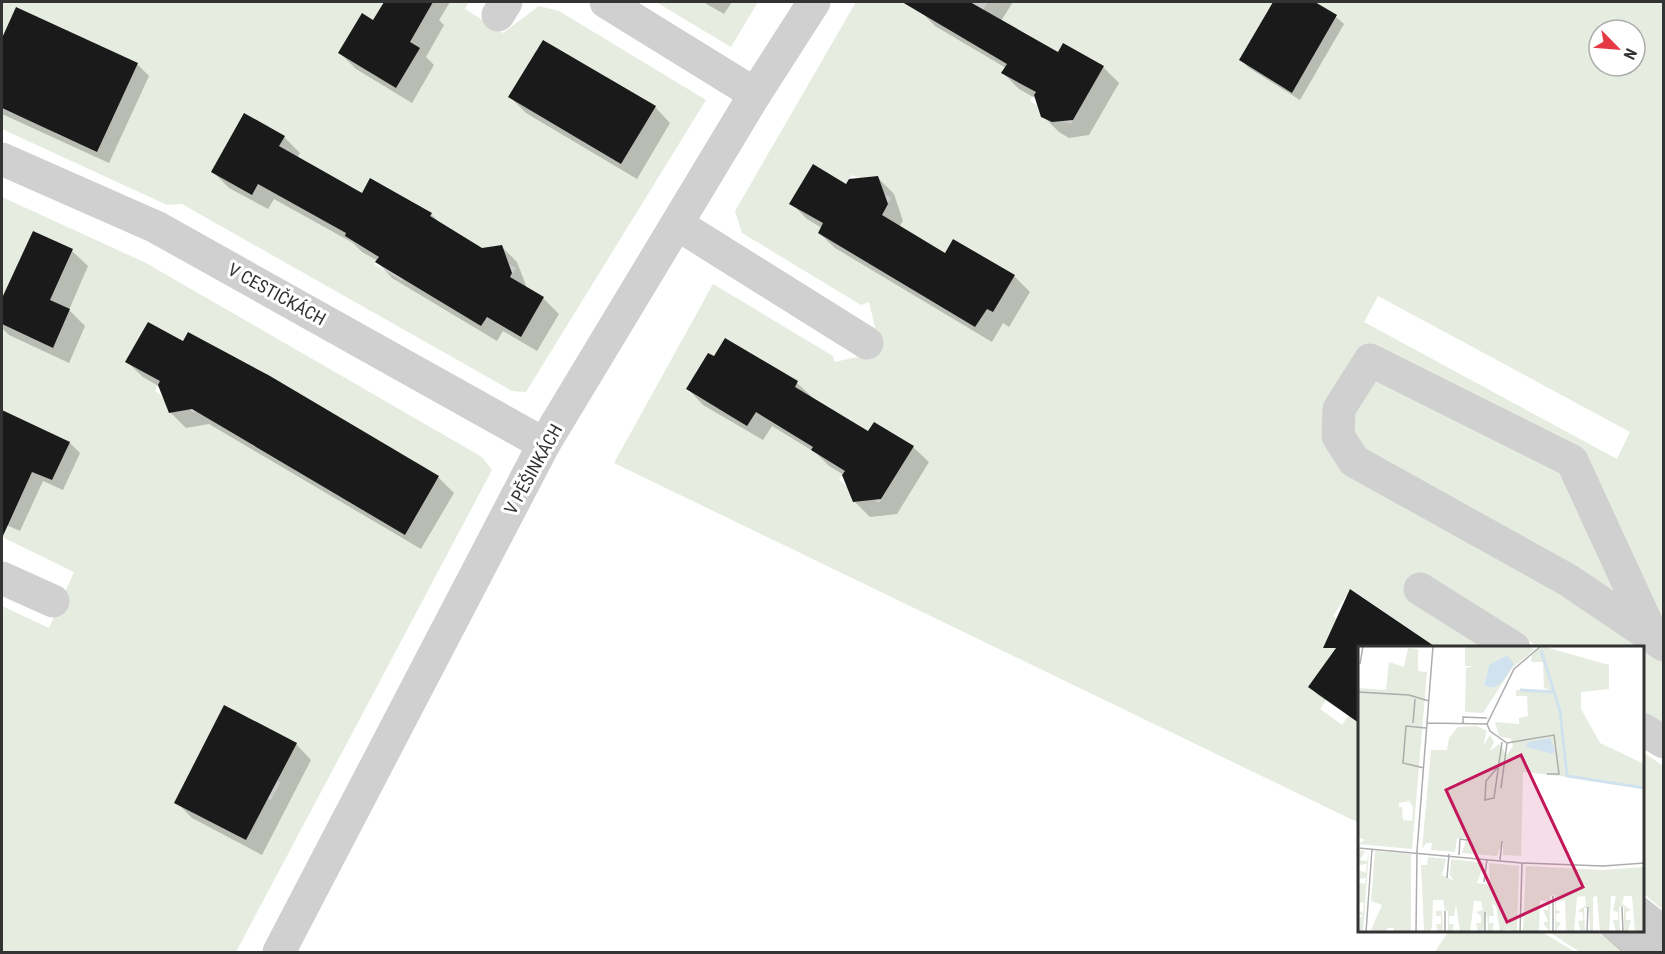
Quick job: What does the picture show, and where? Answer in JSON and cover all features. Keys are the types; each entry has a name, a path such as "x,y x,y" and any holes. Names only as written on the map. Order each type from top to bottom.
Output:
{"street":[{"path":"606,2 755,94"},
{"name":"V PĚŠINKÁCH","path":"279,952 544,444 755,94 814,2"},
{"name":"V CESTIČKÁCH","path":"2,159 156,227 544,444"},
{"path":"677,225 867,343"},
{"path":"1370,360 1572,460 1658,641 1568,580 1354,461 1338,436 1339,409 1370,360"},
{"path":"2,578 53,601"},
{"path":"1420,589 1511,646"},
{"path":"1644,730 1664,742"}],"shaded area":[{"path":"2,2 384,2 373,20 410,42 429,9 418,2 469,2 465,9 503,33 539,6 559,11 706,100 526,392 512,391 182,204 167,205 2,129 2,109 16,115 39,65 78,83 55,133 97,152 138,63 16,7 2,38","holes":["543,40 655,106 621,164 583,142 552,110 546,120 509,97","245,114 284,136 279,146 313,165 292,203 258,184 251,194","371,178 432,213 418,239 424,243 402,281 374,264 379,257 345,237 355,218 349,214","476,245 483,249 495,246 505,252 509,264 516,268 510,277 544,297 521,336 487,317 481,326 442,302"]},
{"path":"656,2 712,3 758,2 731,47"},
{"path":"856,2 923,2 917,10 965,39 988,2 1273,2 1239,60 1292,93 1337,16 1315,2 1663,2 1663,728 1644,715 1644,646 1537,646 1483,611 1485,646 1408,646 1417,634 1351,589 1333,616 1350,627 1329,634 1328,638 1338,645 1309,687 1326,700 1320,709 1342,725 1349,715 1358,718 1358,823 614,463 713,284 833,356 834,362 872,354 878,340 869,302 861,305 742,233 735,211","holes":["1024,33 1058,52 1063,43 1104,66 1071,124 1041,117 1038,106 1030,101 1036,92 1002,73","813,164 846,184 852,175 876,181 880,183 885,194 891,198 857,256 818,233 823,223 790,204","953,239 1015,275 993,312 987,309 975,327 902,283 945,253","1378,296 1630,432 1617,459 1364,322","725,338 798,381 774,422 756,412 747,425 686,390 708,353 714,356","835,411 868,431 874,422 914,446 879,503 872,499 860,501 857,499 839,480 845,471 811,450"]},
{"path":"2,197 146,263 482,457 492,470 236,952 2,952 2,606 49,628 74,572 2,537 2,518 9,521 32,472 52,480 70,442 2,410 2,324 53,348 70,310 50,300 73,250 33,231 2,298","holes":["148,322 183,341 188,332 228,354 195,413 188,409 176,412 155,391 160,381 126,362","402,454 439,477 405,535","224,705 280,783 271,800 267,799 246,840 174,803"]},
{"path":"1644,753 1663,766 1663,910 1644,894"},
{"path":"1447,933 1544,933 1575,952 1435,952"},
{"path":"1551,933 1599,933 1624,952 1580,952"}],"building":[{"path":"384,2 433,2 410,42 420,48 396,88 338,53 362,13 373,20"},
{"path":"902,2 970,2 1058,52 1063,43 1104,66 1073,120 1052,122 1041,117 1034,95 1036,92 1001,73 1007,64"},
{"path":"1273,2 1315,2 1337,15 1292,93 1239,60"},
{"path":"16,7 138,63 97,152 2,108 2,38"},
{"path":"543,40 656,106 621,164 508,97"},
{"path":"244,113 285,136 279,146 362,193 370,178 432,213 430,216 482,248 502,245 512,273 510,277 544,297 521,337 487,317 481,326 375,262 379,257 345,236 346,233 258,184 252,195 211,172"},
{"path":"813,164 846,184 849,179 878,176 888,204 882,215 945,253 953,239 1015,275 993,312 987,309 975,327 818,233 823,223 789,204"},
{"path":"33,231 73,249 50,300 70,309 53,348 2,324 2,298"},
{"path":"148,322 183,341 188,332 270,376 439,476 405,535 192,409 169,413 158,385 160,381 125,362"},
{"path":"725,338 798,381 795,387 868,431 874,422 914,446 881,499 853,502 842,475 845,471 811,450 813,447 756,412 747,426 686,389 708,353 714,356"},
{"path":"2,410 70,442 52,480 32,472 2,538"},
{"path":"1350,589 1434,646 1358,646 1358,722 1308,687 1336,648 1323,648"},
{"path":"224,705 297,743 246,840 174,803"}]}
